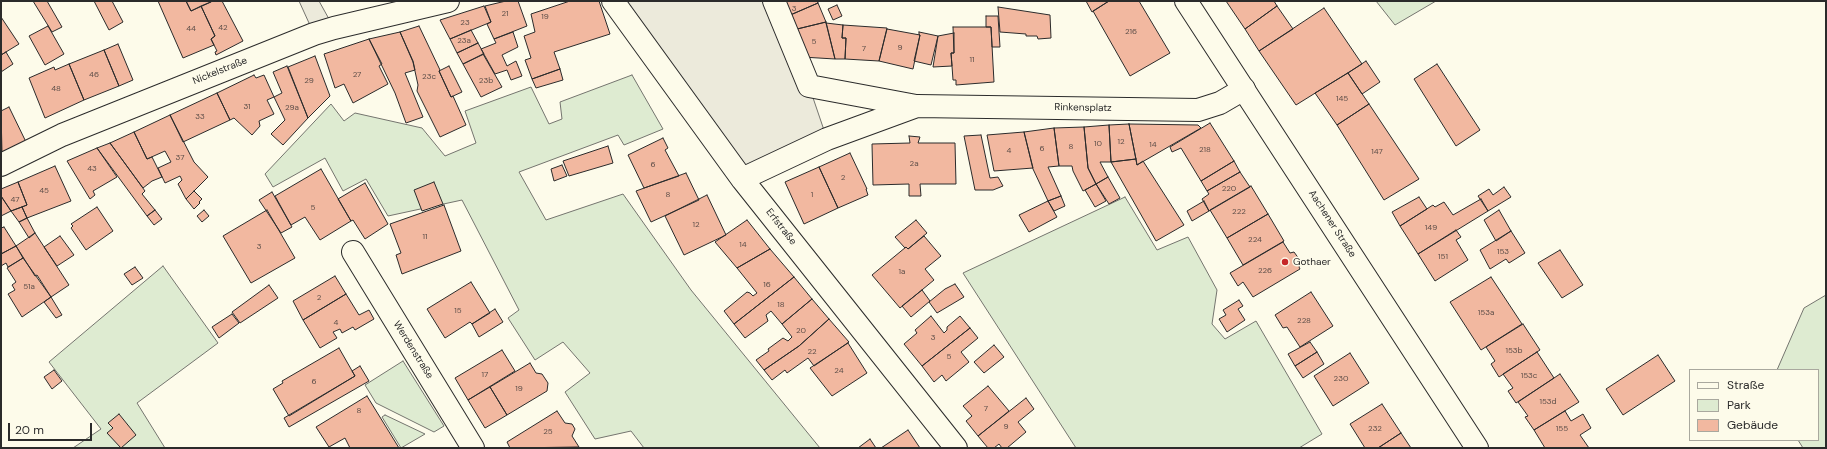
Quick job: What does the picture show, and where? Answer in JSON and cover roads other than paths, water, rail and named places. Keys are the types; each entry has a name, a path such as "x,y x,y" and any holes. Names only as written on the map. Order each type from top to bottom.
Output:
{"street":[{"name":"Nickelstraße","path":"1,164 62,134 314,34 448,1"},
{"name":"Erfstraße","path":"613,1 742,179 956,448"},
{"name":"Rinkensplatz","path":"774,1 809,86 917,106 1198,110 1220,103 1244,89"},
{"name":"Aachener Straße","path":"1186,1 1477,448"},
{"name":"Rinkensplatz","path":"742,179 827,139 917,106"},
{"name":"Werdenstraße","path":"353,252 473,448"}],"place":[{"name":"Gothaer","path":"1285,262"}]}
